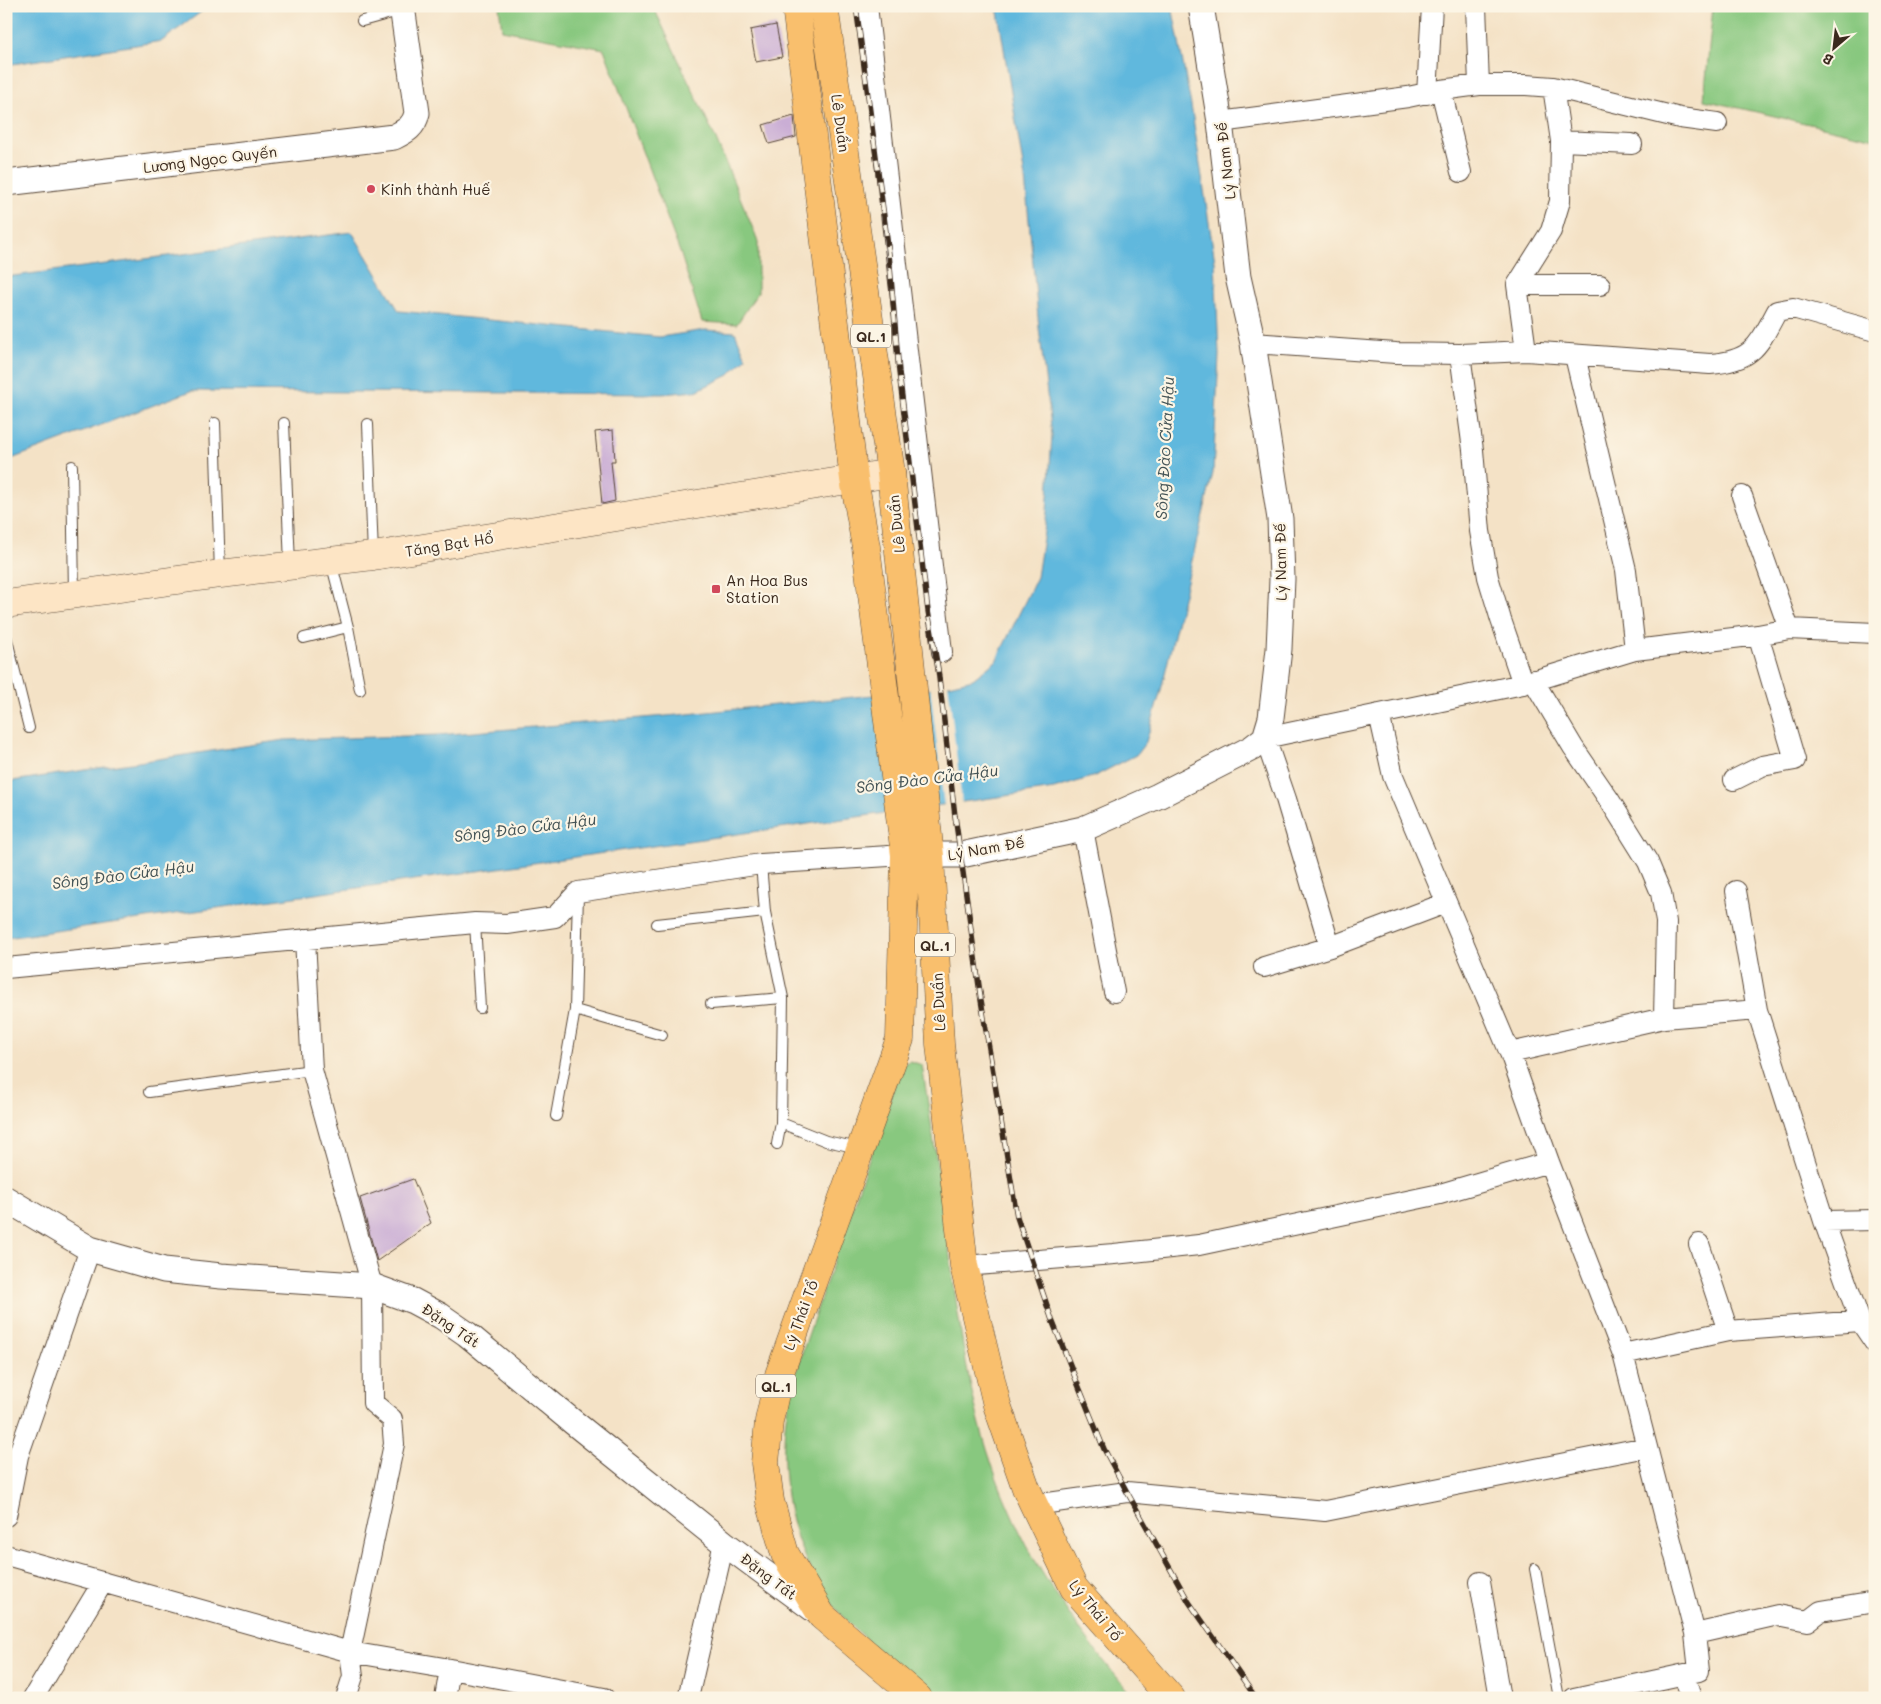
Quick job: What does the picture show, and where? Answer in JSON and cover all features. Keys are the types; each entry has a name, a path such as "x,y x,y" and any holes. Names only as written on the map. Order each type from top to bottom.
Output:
{"main road":[{"name":"Lê Duẩn","path":"796,6 854,479 866,547 882,667 917,850 940,1044"},
{"name":"Lê Duẩn","path":"824,6 891,473 910,667 917,850 900,1039"},
{"name":"Tăng Bạt Hổ","path":"6,604 220,574 373,556 891,473"},
{"path":"900,1039 940,1044"},
{"name":"Lý Thái Tổ","path":"900,1039 779,1375 769,1421 765,1463 770,1501 785,1554 822,1616 918,1698"},
{"name":"Lý Thái Tổ","path":"940,1044 964,1266 997,1405 1026,1488 1074,1588 1171,1698"}],"street":[{"path":"867,6 942,652"},
{"name":"Lý Nam Đế","path":"917,850 961,855 1083,829 1158,796 1252,748 1264,738 1271,718 1279,649 1282,579 1280,519 1253,343 1238,277 1220,122 1201,6"},
{"path":"1432,6 1434,92 1461,172"},
{"path":"1476,6 1479,85"},
{"name":"Lương Ngọc Quyến","path":"6,183 394,137 411,127 416,120 417,113 403,8"},
{"path":"1220,122 1479,85 1526,85 1553,87 1680,118 1717,123"},
{"path":"1526,351 1517,285 1551,231 1560,201 1561,141 1553,87"},
{"path":"1561,141 1632,144"},
{"path":"1517,285 1600,285"},
{"path":"1253,343 1396,353 1460,354 1526,351 1575,356 1710,364 1727,363 1742,358 1755,349 1778,311 1784,308 1793,308 1875,331"},
{"path":"1460,354 1473,450 1480,531 1488,577 1501,620 1528,682 1610,801 1648,862 1660,893 1666,922 1664,1018"},
{"path":"1575,356 1626,570 1635,650"},
{"path":"1742,496 1789,629"},
{"path":"1330,947 1286,799 1264,738 1528,682 1635,650 1758,635 1789,629 1875,633"},
{"path":"1734,780 1762,766 1795,760 1758,635"},
{"path":"1379,714 1393,776 1510,1053 1549,1162 1623,1354 1695,1634 1699,1671 1574,1698"},
{"path":"1083,829 1114,992"},
{"path":"6,968 475,923 507,924 555,917 578,892 761,864 917,850"},
{"path":"1736,892 1757,1010 1824,1221 1860,1320 1875,1343"},
{"path":"1264,967 1330,947 1446,903"},
{"path":"305,938 312,1070 372,1286 373,1403 392,1419 394,1444 350,1652 353,1676 346,1698"},
{"path":"1510,1053 1664,1018 1757,1010"},
{"path":"964,1266 1199,1245 1440,1194 1549,1162"},
{"name":"Đặng Tất","path":"6,1199 90,1250 164,1270 221,1276 372,1286 413,1301 441,1316 467,1334 724,1543 822,1616"},
{"path":"1824,1221 1875,1220"},
{"path":"1699,1244 1728,1331"},
{"path":"6,1516 12,1454 90,1250"},
{"path":"1623,1354 1728,1331 1860,1320"},
{"path":"1034,1505 1127,1492 1326,1511 1646,1448"},
{"path":"688,1698 724,1543"},
{"path":"6,1555 350,1652 450,1668 601,1697"},
{"path":"33,1698 103,1582"},
{"path":"1480,1582 1500,1698"},
{"path":"1695,1634 1778,1615 1808,1621 1821,1611 1875,1602"},
{"path":"445,1698 450,1668"},
{"path":"1684,1674 1691,1698"}],"lane":[{"path":"362,21 403,8"},
{"path":"215,423 220,574"},
{"path":"284,423 290,567"},
{"path":"368,424 373,556"},
{"path":"72,466 74,595"},
{"path":"331,562 348,627 360,690"},
{"path":"304,638 348,627"},
{"path":"6,636 29,728"},
{"path":"761,864 765,912 783,998 781,1123 777,1144"},
{"path":"556,1116 575,1010 578,892"},
{"path":"656,924 765,912"},
{"path":"475,923 480,1008"},
{"path":"711,1004 783,998"},
{"path":"575,1010 662,1035"},
{"path":"149,1092 312,1070"},
{"path":"781,1123 826,1141 860,1148"},
{"path":"1535,1568 1559,1698"},
{"path":"6,1696 10,1698"}],"green space":[{"path":"499,6 653,6 715,137 758,241 758,292 737,324 702,322 681,255 604,49 502,30"},
{"path":"1713,6 1875,6 1875,139 1704,100"},
{"path":"910,1061 922,1065 966,1361 979,1420 997,1478 1020,1532 1048,1583 1080,1630 1134,1698 930,1698 844,1618 827,1597 801,1550 787,1497 784,1470 784,1444 789,1399 804,1347 901,1066"}],"water":[{"path":"6,6 209,6 162,41 6,65"},
{"name":"Sông Đào Cửa Hậu","path":"997,6 1172,6 1191,105 1215,262 1219,355 1213,473 1161,690 1146,742 1136,755 1095,776 1054,789 6,938 6,782 284,740 438,735 678,715 932,689 973,679 996,661 1037,577 1047,512 1052,435 1039,328 1025,178"},
{"path":"352,232 399,311 660,337 705,330 735,332 746,358 729,375 696,391 662,394 191,391 6,461 6,277"}],"pier":[{"path":"948,682 962,803 944,806 930,686"}],"building":[{"path":"776,25 782,57 756,62 750,30"},
{"path":"794,116 796,137 769,144 763,125"},
{"path":"613,430 615,461 611,461 615,501 602,504 595,432"},
{"path":"413,1179 431,1223 377,1261 360,1198"}],"railway":[{"path":"856,6 889,254 899,372 928,611 938,669 955,816 981,1000 1017,1217 1052,1320 1104,1449 1189,1602 1256,1698"}],"place":[{"name":"Kinh thành Huế","path":"371,189"},
{"name":"An Hoa Bus Station","path":"716,589"}]}
